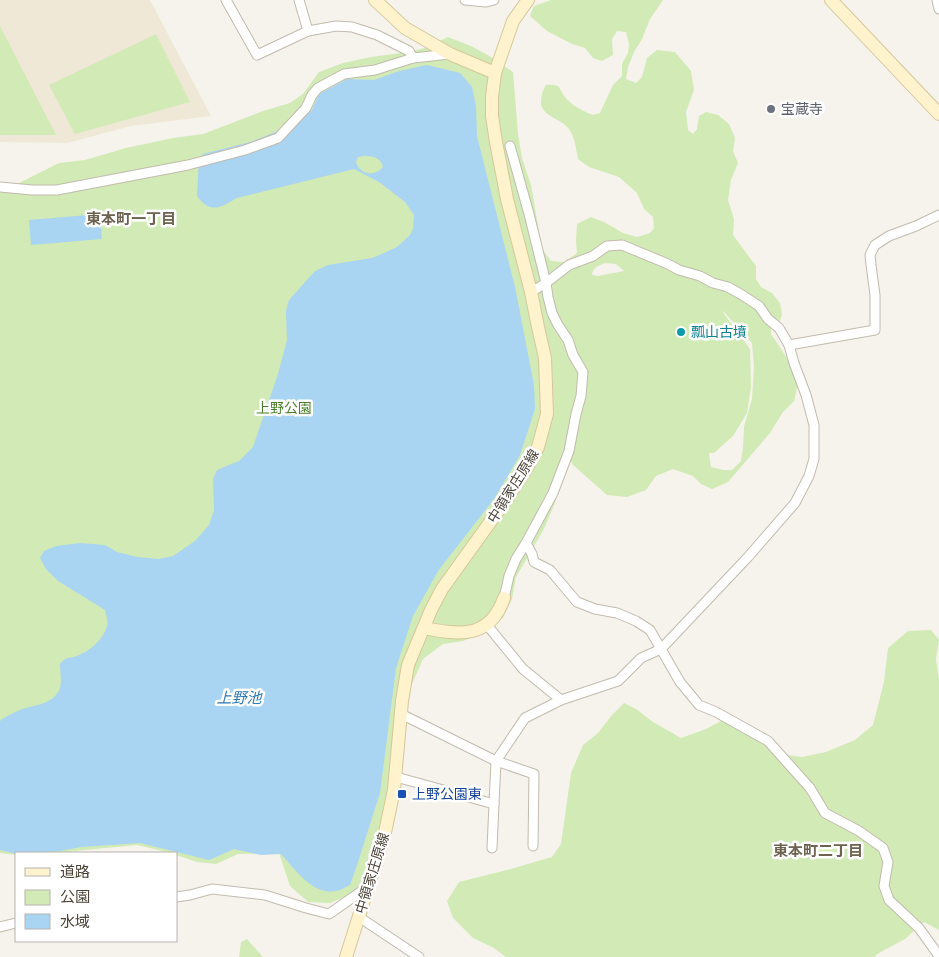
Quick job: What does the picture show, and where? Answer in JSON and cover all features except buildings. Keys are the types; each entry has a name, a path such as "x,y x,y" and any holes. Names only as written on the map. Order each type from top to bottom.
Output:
{"main road":[{"path":"375,0 405,28 450,54 495,73"},
{"path":"831,0 939,114"},
{"name":"中領家庄原線","path":"346,957 384,837 394,790 402,701 408,665 442,589 528,468 538,447 547,414 545,358 531,292 507,199 492,116 495,73 513,22 527,1"},
{"path":"424,628 449,633 464,633 476,630 487,625 500,610 504,598"}],"street":[{"path":"226,0 257,55 308,31 336,26 352,27 377,35 408,51 413,58"},
{"path":"298,0 308,31"},
{"path":"465,0 486,2 494,0"},
{"path":"937,0 939,9"},
{"path":"0,187 57,190 188,165 245,150 278,138 306,108 312,95 318,88 344,74 375,70 413,58 450,54"},
{"path":"504,598 509,576 516,559 553,493 564,467 582,390 583,372 568,340 552,313 529,214 510,146"},
{"path":"789,345 875,330 876,295 870,255 874,245 889,236 939,215"},
{"path":"492,848 496,761 525,718 561,700 618,681 641,658 661,649 724,584 795,503 809,476 814,459 814,425 789,345 779,328 768,319 759,306 742,295 728,287 679,270 622,245 607,246 593,256 569,265 531,292"},
{"path":"526,543 534,562 550,570 577,602 595,609 616,613 636,621 650,630 680,682 700,705 768,741 810,788 824,813 859,831 883,848 888,862 884,886 889,900 919,928 939,956"},
{"path":"487,625 522,669 561,700"},
{"path":"401,714 496,761 534,774 533,846"},
{"path":"396,777 494,804"},
{"path":"178,896 190,895 212,889 265,895 329,914 369,886"},
{"path":"359,917 419,957"},
{"path":"0,927 15,923"}],"shaded area":[{"path":"0,0 150,0 211,116 131,126 67,143 0,142"}],"green space":[{"name":"上野公園","path":"551,0 663,0 650,19 642,39 634,52 626,79 636,83 642,77 647,58 657,50 675,52 691,71 694,90 686,112 688,130 693,134 697,129 699,116 706,112 718,115 729,124 735,138 733,151 738,163 731,180 728,200 734,219 733,235 756,266 756,279 761,287 772,293 780,303 782,315 779,323 771,328 771,334 791,364 798,384 794,401 783,412 770,433 728,482 712,489 701,484 693,476 673,469 656,476 646,490 627,497 607,495 573,465 566,454 555,503 544,529 516,577 512,599 503,618 480,634 463,641 443,644 423,659 411,686 379,858 359,891 330,903 308,902 290,886 279,853 238,854 216,864 197,862 178,856 178,852 167,852 137,845 64,852 15,852 15,855 0,853 0,186 19,183 59,163 85,160 126,148 203,134 263,111 290,103 303,94 319,72 343,63 425,48 448,37 471,46 513,72 522,158 531,185 542,249 551,261 564,262 577,253 577,224 591,217 623,233 637,237 650,233 654,228 653,217 644,209 637,193 619,177 589,167 578,159 574,139 569,129 543,110 541,105 543,90 546,85 555,85 578,108 593,115 600,113 613,85 622,76 622,64 628,53 629,44 626,32 617,31 612,39 613,55 602,61 593,58 585,48 572,44 547,31 530,16 534,6","holes":["605,263 616,264 624,271 598,276 592,275 598,266","722,311 752,343 754,367 752,399 744,427 741,461 732,470 711,467 709,453 714,453 733,436 747,413 751,387 750,349"]},
{"path":"0,26 56,135 0,135"},
{"path":"156,34 190,102 75,134 49,85"},
{"path":"931,630 939,640 936,659 939,680 939,930 924,922 905,939 877,954 875,957 506,957 494,948 473,938 453,918 447,901 459,882 552,857 561,844 571,773 583,745 598,733 624,703 681,738 706,729 723,720 777,746 787,755 802,757 826,752 855,740 873,725 884,682 888,648 908,631"},
{"path":"247,939 263,957 239,957 241,942"}],"water":[{"name":"上野池","path":"427,65 460,73 472,87 476,106 477,136 515,287 534,385 535,409 520,455 494,499 438,571 413,616 396,668 380,793 350,885 337,891 319,889 305,880 281,854 261,855 234,849 209,860 140,843 81,847 60,851 15,852 15,854 0,850 0,721 20,710 43,704 53,698 61,685 60,664 66,659 77,656 91,648 102,636 108,624 105,610 58,581 46,569 40,558 44,551 56,546 80,543 105,545 117,552 137,557 159,559 173,556 195,541 209,525 214,510 213,479 217,470 239,461 253,447 278,374 287,340 286,311 289,300 315,271 328,265 372,258 384,253 397,247 410,235 413,229 414,215 405,202 379,182 354,169 237,198 221,206 207,206 197,196 199,159 203,154 250,142 298,123 312,110 319,94 347,79 374,80 399,71","holes":["358,157 378,159 383,167 376,172 364,172 356,162"]},
{"path":"100,214 102,239 31,245 29,220"}],"place":[{"name":"宝蔵寺","path":"771,109"},
{"name":"瓢山古墳","path":"681,332"},
{"name":"上野公園東","path":"402,794"}],"district":[{"name":"東本町一丁目","path":"131,219"},
{"name":"東本町二丁目","path":"818,851"}]}
